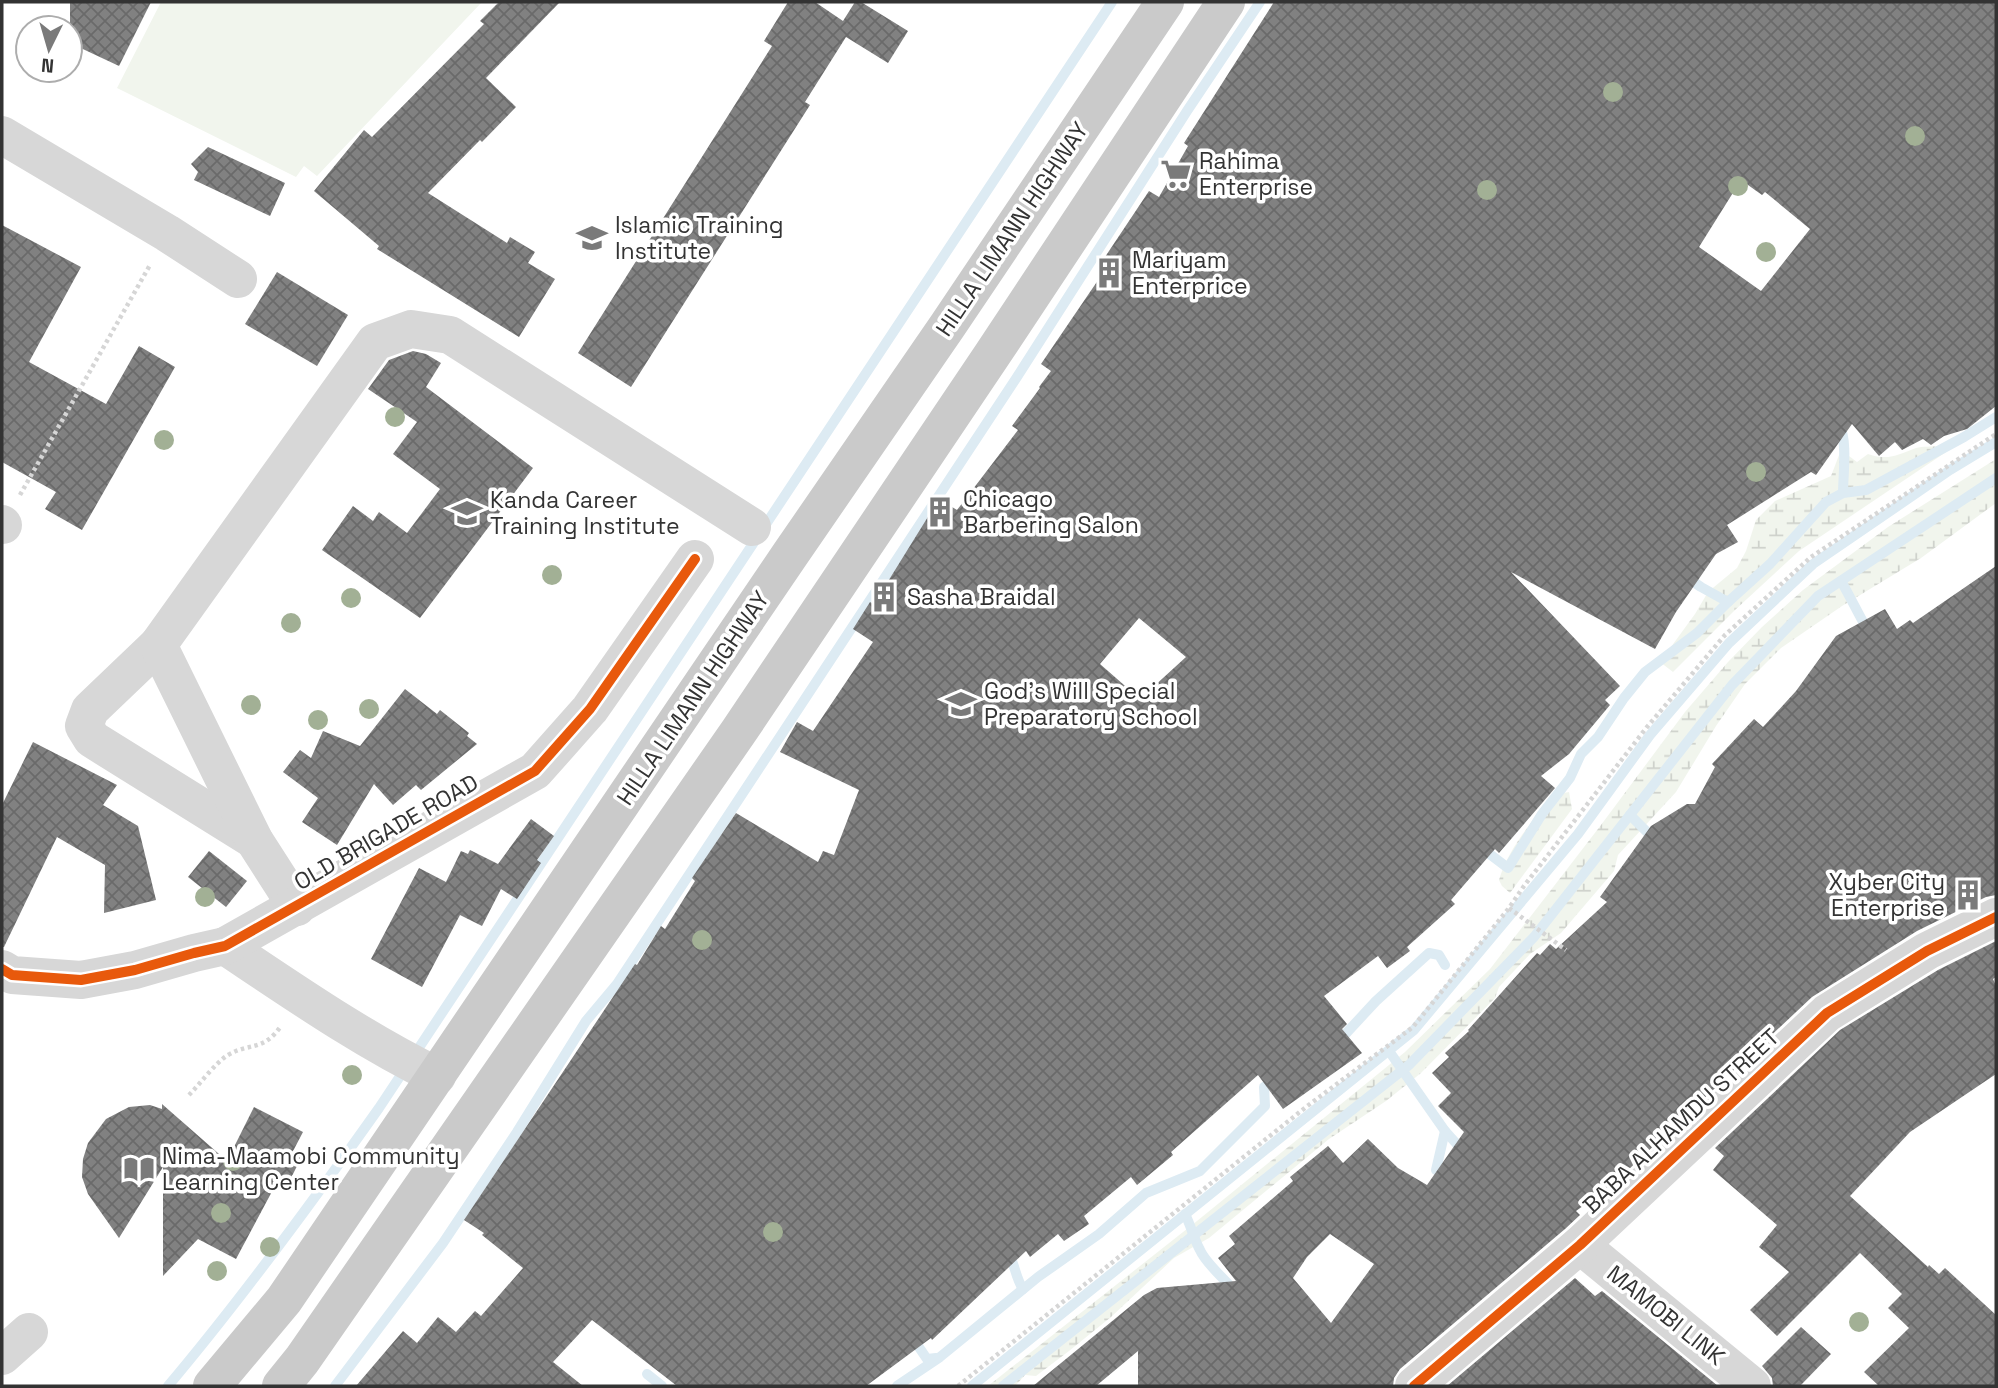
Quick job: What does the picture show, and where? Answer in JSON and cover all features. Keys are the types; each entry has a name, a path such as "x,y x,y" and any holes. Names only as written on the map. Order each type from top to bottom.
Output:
{"main road":[{"name":"HILLA LIMANN HIGHWAY","path":"212,1386 284,1300 1165,2"},
{"path":"281,1386 302,1360 739,731 1226,2"}],"street":[{"path":"2,135 167,233 238,279"},
{"path":"254,840 92,739 84,726 90,710 158,645 375,342 411,329 450,335 752,527"},
{"name":"OLD BRIGADE ROAD","path":"2,969 12,975 81,980 135,970 225,946 535,771 590,709 695,559"},
{"path":"158,645 254,840 297,906"},
{"name":"BABA ALHAMDU STREET","path":"1414,1386 1580,1245 1826,1013 1927,951 1996,917"},
{"path":"225,946 297,995 409,1062 438,1076"},
{"name":"MAMOBI LINK","path":"1580,1245 1752,1386"}],"path":[{"path":"2,524 167,233"},
{"path":"958,1386 1306,1107 1413,1027 1509,908 1647,727 1725,635 1811,557 1996,434"},
{"path":"1509,908 1566,950"},
{"path":"189,1096 226,1056 264,1044 275,1034 297,995"}],"green space":[{"path":"161,2 482,2 317,176 304,166 296,177 117,88"},
{"path":"1996,412 1996,421 1799,551 1673,672 1660,662 1708,592 1737,568 1746,551 1756,520 1775,501 1831,476 1841,450 1857,462 1868,454 1887,457 1919,447 1939,446 1961,436"},
{"path":"1996,459 1996,503 1921,558 1842,606 1781,648 1745,684 1676,792 1618,855 1614,871 1561,933 1530,954 1499,987 1495,998 1421,1073 1386,1101 1329,1139 1209,1238 1174,1258 1111,1317 1036,1376 1025,1375 1015,1386 988,1386 1405,1052 1490,969 1685,712 1762,627 1803,590 1888,527"},
{"path":"1569,792 1572,809 1510,893 1499,880 1515,846 1553,795"}],"building":[{"path":"70,2 151,2 119,66 84,50 84,14 70,14"},
{"path":"499,2 560,2 486,78 516,107 428,193 507,243 510,237 535,252 528,263 555,279 519,337 377,249 379,246 314,191 364,130 372,137 484,24 480,21"},
{"path":"788,2 815,2 843,21 855,2 861,2 908,31 888,63 846,37 805,102 810,105 631,387 578,353 772,46 764,41"},
{"path":"1274,2 1996,2 1996,406 1967,429 1944,436 1931,445 1923,439 1902,450 1895,442 1879,456 1852,424 1816,475 1811,472 1727,525 1738,542 1716,554 1676,612 1655,649 1511,572 1620,686 1605,700 1610,705 1569,754 1541,776 1555,788 1499,853 1495,849 1451,900 1455,904 1407,947 1410,951 1387,968 1378,956 1324,996 1347,1024 1342,1029 1362,1053 1283,1109 1258,1075 1137,1185 1131,1177 1084,1216 1089,1224 1064,1241 1058,1234 1030,1257 1026,1251 932,1340 931,1338 866,1386 677,1386 592,1320 553,1362 583,1386 356,1386 403,1331 417,1343 438,1317 456,1332 475,1311 481,1316 523,1268 482,1235 484,1233 464,1220 661,926 665,929 695,881 692,878 736,813 818,862 823,851 834,855 859,790 780,752 797,722 813,731 873,642 853,629 870,602 874,604 939,499 957,510 1018,430 1012,426 1051,371 1041,364 1107,267 1101,263 1149,191 1159,197 1188,146 1184,143","holes":["1741,180 1762,195 1765,192 1810,229 1761,291 1699,247","1139,618 1186,657 1140,699 1100,664"]},
{"path":"208,147 285,183 270,216 194,180 198,172 191,164"},
{"path":"2,225 81,267 29,362 106,404 139,346 175,367 82,530 45,509 56,492 2,462"},
{"path":"277,272 348,315 317,366 245,324"},
{"path":"413,351 426,354 441,363 426,387 533,468 420,618 322,550 353,506 373,521 379,512 407,533 440,489 393,454 417,422 368,389 389,360"},
{"path":"1996,566 1996,895 1986,897 1917,931 1812,997 1611,1186 1576,1211 1580,1215 1565,1229 1400,1369 1394,1378 1393,1386 1138,1386 1138,1351 1096,1386 1033,1386 1144,1295 1157,1288 1236,1281 1218,1258 1235,1244 1229,1236 1293,1181 1290,1177 1328,1146 1343,1163 1368,1139 1398,1168 1427,1185 1464,1132 1438,1106 1451,1093 1432,1073 1449,1057 1445,1053 1469,1031 1537,953 1540,955 1550,944 1556,949 1607,902 1600,897 1651,826 1687,804 1695,804 1715,767 1712,764 1754,719 1763,727 1796,691 1836,636 1885,609 1897,629 1910,620 1913,623","holes":["1330,1234 1374,1264 1331,1323 1293,1278 1307,1257"]},
{"path":"405,689 437,714 440,710 469,733 467,736 477,744 421,790 416,785 393,805 374,784 337,845 302,822 318,798 283,772 300,750 311,758 323,731 360,746"},
{"path":"33,742 117,785 103,805 138,826 156,900 104,913 105,865 57,837 2,947 2,805"},
{"path":"531,819 554,836 537,860 541,863 517,899 501,889 482,926 460,915 422,987 371,959 419,868 446,882 461,851 468,854 470,850 498,864"},
{"path":"209,851 247,881 226,907 188,877"},
{"path":"1996,941 1996,977 1993,979 1996,986 1996,1074 1910,1132 1850,1196 1928,1267 1929,1265 1939,1274 1945,1268 1996,1315 1996,1386 1879,1386 1864,1372 1909,1328 1888,1308 1902,1294 1860,1253 1777,1336 1750,1310 1789,1272 1759,1247 1777,1225 1713,1170 1724,1156 1715,1148 1840,1030 1938,970"},
{"path":"162,1104 227,1161 254,1107 303,1132 292,1153 301,1158 285,1190 276,1184 236,1259 198,1239 163,1276 163,1167 119,1238 88,1194 82,1177 83,1159 88,1143 106,1119 129,1107 150,1105 162,1109"},
{"path":"1575,1278 1595,1296 1602,1291 1718,1386 1447,1386"},
{"path":"1801,1327 1831,1354 1800,1386 1773,1386 1772,1378 1762,1366"}],"waterway":[{"path":"168,1386 276,1250 379,1108 1112,2"},
{"path":"335,1386 443,1243 517,1132 586,1021 617,984 1017,377 1260,2"},
{"path":"1479,846 1508,868 1542,814 1570,778 1581,754 1598,737 1645,672 1697,633 1770,564 1826,502 1843,493 1866,490 1996,417"},
{"path":"1839,426 1844,448 1843,493"},
{"path":"972,1386 1414,1030 1578,834 1650,735 1729,643 1813,564 1950,470 1996,442"},
{"path":"1003,1386 1409,1065 1534,937 1732,685 1818,596 1996,478"},
{"path":"1686,577 1728,602"},
{"path":"1841,581 1870,634"},
{"path":"1630,815 1656,841"},
{"path":"1338,1042 1376,1001 1429,953 1439,955 1445,965"},
{"path":"1389,1051 1445,1131 1464,1152"},
{"path":"897,1386 940,1357 1038,1277 1099,1234 1146,1193 1200,1171 1265,1106 1264,1087 1279,1079"},
{"path":"1436,1170 1445,1131"},
{"path":"1185,1214 1203,1255 1236,1293"},
{"path":"1007,1250 1023,1289"},
{"path":"912,1337 927,1359 936,1358"},
{"path":"647,1374 662,1386"}],"cycle path":[{"path":"2,969 12,975 81,980 135,970 225,946 535,771 590,709 695,559"},
{"path":"1414,1386 1580,1245 1827,1013 1927,951 1996,917"}],"place":[{"name":"Rahima Enterprise","path":"1176,174"},
{"name":"Islamic Training Institute","path":"592,238"},
{"name":"Mariyam Enterprice","path":"1109,273"},
{"name":"Chicago Barbering Salon","path":"940,512"},
{"name":"Kanda Career Training Institute","path":"467,513"},
{"name":"Sasha Braidal","path":"884,597"},
{"name":"God's Will Special Preparatory School","path":"961,704"},
{"name":"Xyber City Enterprise","path":"1968,895"},
{"name":"Nima-Maamobi Community Learning Center","path":"139,1169"}]}
